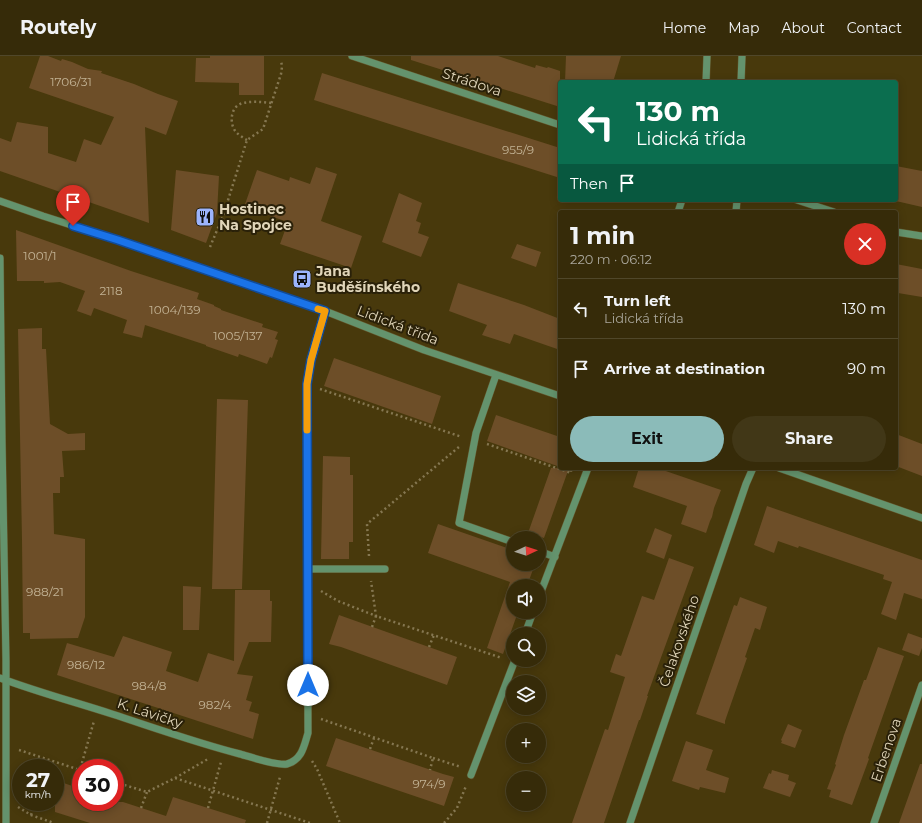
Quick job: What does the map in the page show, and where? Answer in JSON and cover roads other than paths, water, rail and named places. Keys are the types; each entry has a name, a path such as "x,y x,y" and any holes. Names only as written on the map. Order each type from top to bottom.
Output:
{"street":[{"name":"Strádova","path":"352,56 558,124"},
{"path":"706,80 707,56"},
{"path":"741,80 742,56"},
{"name":"Lidická třída","path":"0,201 325,311 424,350 558,395"},
{"path":"803,202 828,210"},
{"path":"898,232 922,236"},
{"path":"0,258 3,679 6,823"},
{"path":"325,311 311,360 307,384 307,569 385,569"},
{"path":"496,374 473,437 459,523 506,540"},
{"path":"546,579 587,470"},
{"name":"Čelakovského","path":"630,823 752,470"},
{"path":"785,470 922,518"},
{"path":"546,554 554,557"},
{"name":"K. Lávičky","path":"3,679 224,750 270,762 284,764 294,761 302,752 308,734 307,569"},
{"path":"472,773 513,667"},
{"name":"Erbenova","path":"874,823 922,685"}],"place":[{"name":"Hostinec Na Spojce","path":"205,217"},
{"name":"Jana Buděšínského","path":"302,279"}]}
